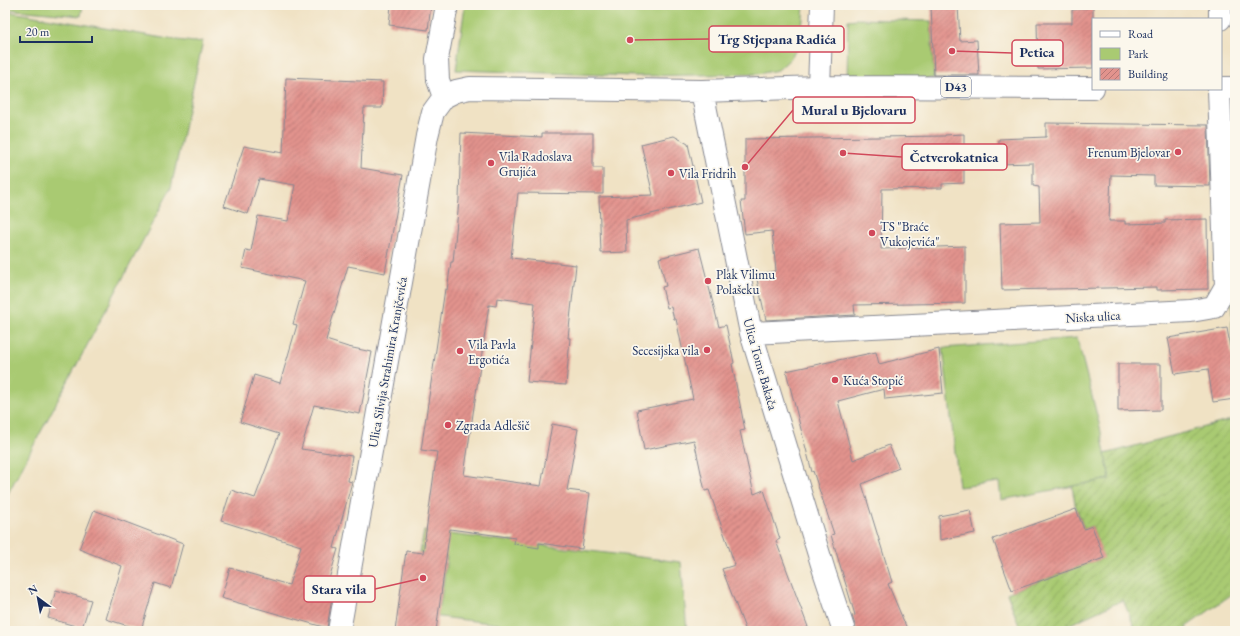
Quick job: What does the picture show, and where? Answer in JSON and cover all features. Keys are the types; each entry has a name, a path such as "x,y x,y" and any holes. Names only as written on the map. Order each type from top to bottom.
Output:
{"street":[{"path":"447,5 437,59 438,80 444,97 456,91 470,88 702,91 819,87 822,5"},
{"path":"1220,5 1220,18"},
{"name":"D43","path":"819,87 1092,88"},
{"path":"1222,88 1235,88"},
{"name":"Niska ulica","path":"751,333 1191,311 1214,307 1226,286 1220,90"},
{"name":"Ulica Tome Bakača","path":"702,91 751,333 844,631"},
{"name":"Ulica Silvija Strahimira Kranjčevića","path":"339,631 427,136 433,112 444,97"}],"green space":[{"path":"5,5 83,5 81,16 5,9"},
{"path":"465,5 804,5 802,30 797,49 789,60 778,70 758,74 636,76 456,70"},
{"path":"5,11 169,39 194,42 203,41 171,188 5,499"},
{"path":"848,20 931,21 934,78 847,87"},
{"path":"1232,290 1235,290 1235,357 1232,340"},
{"path":"1077,338 1100,427 1110,479 1001,500 999,482 959,487 943,348"},
{"path":"1235,419 1235,592 1186,627 1188,631 1136,631 1123,600 1055,631 1021,631 1007,593 1103,558 1092,526 1084,529 1075,504 1072,486 1110,479 1105,454"},
{"path":"424,531 681,562 687,631 556,631 416,614 417,603 440,606 447,557 420,552"}],"building":[{"path":"391,5 431,5 428,30 389,25"},
{"path":"958,5 960,41 977,40 979,75 934,75 931,6"},
{"path":"1093,7 1092,68 1038,69 1037,23 1072,23 1072,10"},
{"path":"286,78 383,82 382,108 364,108 361,168 403,175 385,273 348,266 326,340 348,347 372,352 360,414 314,405 301,449 352,456 348,481 352,482 334,548 338,549 326,589 333,591 327,628 221,598 230,568 289,585 301,546 221,521 231,490 255,498 279,434 240,422 254,375 280,383 297,325 293,324 305,281 242,268 246,250 251,251 258,216 288,221 295,185 259,179 248,214 224,206 244,146 283,153"},
{"path":"1046,123 1208,125 1210,186 1154,185 1154,176 1111,175 1109,221 1125,221 1125,224 1165,223 1165,220 1207,219 1208,289 1157,290 1157,287 1002,290 1000,223 1040,222 1039,187 1033,186 1033,163 999,164 999,139 1046,137"},
{"path":"1233,125 1235,125 1235,186"},
{"path":"461,133 542,137 542,133 593,133 593,168 603,168 603,194 518,193 511,258 576,265 568,338 570,338 566,385 527,382 535,303 497,298 496,306 489,305 464,475 541,486 552,424 578,429 567,490 590,493 582,549 539,543 539,548 514,544 515,538 450,529 436,631 395,631 406,551 423,553 437,452 421,450 445,289 447,290 451,262 453,262 459,200"},
{"path":"964,134 964,183 942,184 942,188 882,189 881,249 965,246 965,303 854,305 855,315 766,320 756,275 776,271 772,231 745,234 741,201 745,201 745,139 945,136"},
{"name":"Vila Fridrih","path":"674,136 688,144 701,202 626,220 627,252 601,253 599,197 653,195 641,144"},
{"path":"699,248 719,327 726,325 745,430 740,431 754,494 764,490 780,539 776,541 808,627 797,631 746,631 722,569 735,565 709,490 705,491 694,440 644,450 637,410 693,399 676,319 674,319 671,307 667,308 662,287 666,286 659,258"},
{"path":"1227,328 1235,372 1235,399 1213,402 1208,369 1175,374 1168,338"},
{"path":"939,349 943,393 885,399 884,389 838,401 853,460 889,445 899,468 862,484 892,582 888,584 908,631 857,631 852,616 855,615 831,535 834,534 813,471 812,472 786,371 876,352 879,364"},
{"path":"1118,364 1161,364 1161,410 1118,411"},
{"path":"1076,509 1084,529 1092,526 1104,558 1012,591 993,539"},
{"path":"94,510 183,544 171,588 155,583 141,630 106,619 122,566 79,549"},
{"path":"970,510 975,533 940,540 939,516"},
{"path":"56,590 91,600 82,628 48,618"}],"place":[{"name":"Trg Stjepana Radića","path":"630,40"},
{"name":"Petica","path":"952,51"},
{"name":"Frenum Bjelovar","path":"1178,152"},
{"name":"Četverokatnica","path":"843,153"},
{"name":"Vila Radoslava Grujića","path":"491,163"},
{"name":"Mural u Bjelovaru","path":"745,167"},
{"name":"Vila Fridrih","path":"671,173"},
{"name":"TS \"Braće Vukojevića\"","path":"872,233"},
{"name":"Plak Vilimu Polašeku","path":"708,281"},
{"name":"Secesijska vila","path":"707,350"},
{"name":"Vila Pavla Ergotića","path":"460,351"},
{"name":"Kuća Stopić","path":"835,380"},
{"name":"Zgrada Adlešič","path":"448,425"},
{"name":"Stara vila","path":"423,578"}]}
